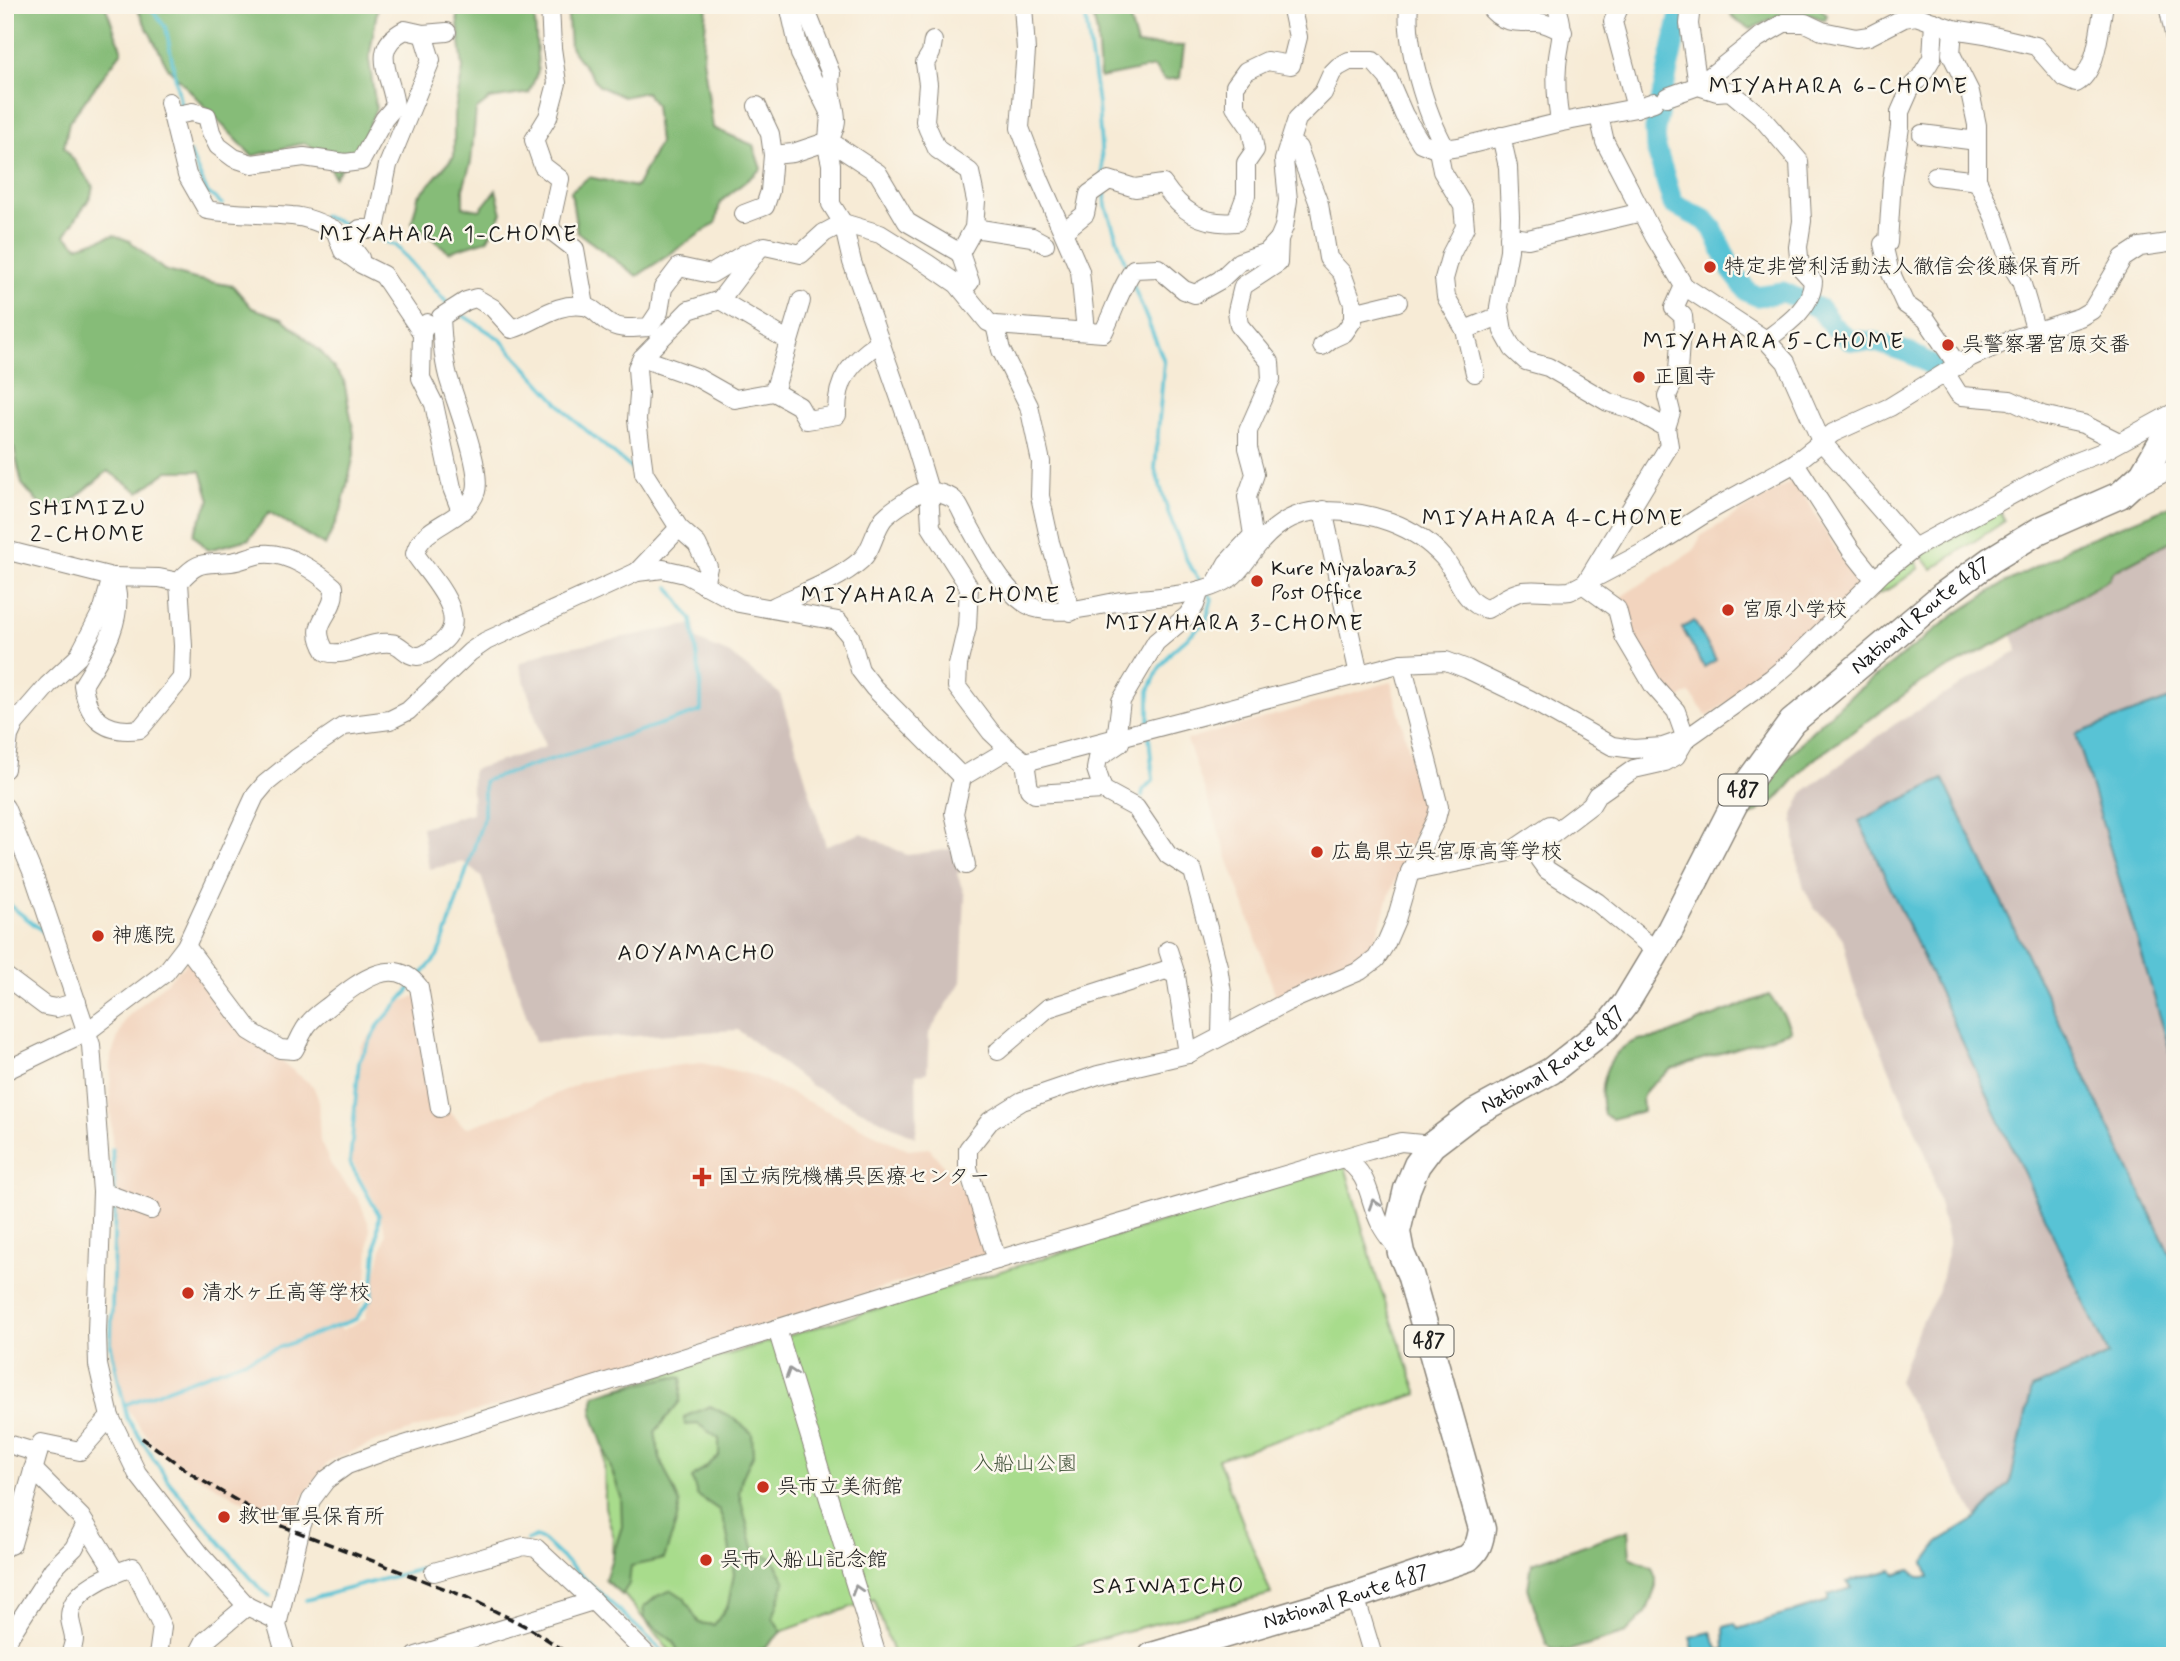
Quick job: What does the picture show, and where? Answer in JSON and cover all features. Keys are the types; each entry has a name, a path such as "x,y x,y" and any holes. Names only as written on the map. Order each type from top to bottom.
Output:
{"highway":[{"name":"National Route 487","path":"1152,1656 1355,1596 1468,1558 1476,1552 1482,1529 1397,1232 1406,1189 1416,1166 1432,1145 1474,1113 1551,1071 1607,1027 1626,1003 1670,930 1739,795 1792,722 1942,596 1991,559 2040,530 2120,495 2143,474 2175,419"}],"street":[{"path":"550,5 557,83 548,117 534,141 543,166 560,179 550,225 553,232 575,249 585,306"},
{"path":"789,5 800,54 830,114 827,141 831,164 831,204 843,223 852,262 911,430 929,491 931,527 968,587 967,626 958,665 957,687 990,732 1025,762 1029,789 1035,794 1103,790 1136,808 1168,855 1193,871 1218,966 1222,993 1221,1036"},
{"path":"773,155 793,153 827,141 836,125 837,111 831,96 831,74 804,5"},
{"path":"1023,5 1026,51 1020,128 1080,271 1086,331"},
{"path":"1064,231 1085,214 1089,194 1109,180 1135,188 1163,184 1187,212 1218,223 1236,222 1246,195 1245,163 1255,150 1251,129 1235,106 1235,86 1246,71 1267,61 1290,65 1298,37 1291,5"},
{"path":"1409,5 1413,57 1442,149 1442,171 1463,206 1465,226 1451,254 1444,279 1446,297 1465,330 1475,373"},
{"path":"1488,5 1495,16 1523,24 1537,22 1550,25 1563,32"},
{"path":"1556,5 1563,32 1557,63 1556,95 1560,122"},
{"path":"1620,5 1614,22 1636,108"},
{"path":"1691,5 1689,24 1698,86"},
{"path":"461,511 452,488 434,404 421,378 422,333 426,323 466,301 476,298 493,308 512,329 557,308 585,306 600,314 610,324 629,329 649,327 659,312 663,288 679,267 711,274 744,254 765,246 801,254 824,233 843,223 894,241 961,289 988,322 995,325 1103,333 1125,281 1134,269 1158,268 1184,290 1195,294 1220,279 1239,262 1267,252 1279,239 1284,227 1288,200 1284,160 1297,119 1323,93 1332,73 1349,61 1373,61 1388,78 1404,115 1421,143 1442,149 1636,108 1698,86 1758,38 1784,23 1805,23 1830,33 1856,38 1870,36 1904,18 1916,16 1953,29 2036,46 2064,78 2076,83 2085,74 2096,51 2104,5"},
{"path":"2168,5 2175,39"},
{"path":"1934,22 1932,58 1911,87 1900,112 1886,243 1889,268 1905,304 1926,319 1952,370 1958,393 1962,396 2010,400 2042,415 2083,424 2119,442"},
{"path":"1953,29 1951,54 1970,92 1977,125 1978,181 2010,263 2021,281 2036,332"},
{"path":"422,333 383,275 343,251 335,230 313,220 294,216 248,215 207,210 187,176 171,109 207,116 218,146 234,158 252,164 304,157 345,163 361,161 384,118 395,106 386,69 385,49 394,36 405,30 423,34 447,32"},
{"path":"367,266 351,246 352,238 360,229 375,229 388,165 431,60 423,34"},
{"path":"933,41 931,54 925,63 928,84 925,121 937,149 970,172 976,201 974,228 960,253"},
{"path":"1698,86 1717,92 1730,91 1761,117 1798,161 1802,221 1798,247 1800,267 1813,281 1812,289 1795,318 1766,340"},
{"path":"744,214 765,206 770,191 773,155 770,134 757,106"},
{"path":"1599,116 1605,142 1684,286 1766,340 1786,362 1821,441 1914,548"},
{"path":"1922,134 1977,141"},
{"path":"1501,136 1508,167 1509,237 1499,316 1503,331 1513,349 1526,361 1548,367 1608,402 1635,410 1666,428"},
{"path":"827,141 878,173 908,222 960,253 970,282 961,289"},
{"path":"1290,142 1298,148 1303,167 1310,177 1324,224 1328,258 1342,273 1349,289 1353,313 1353,320 1345,333 1331,338 1322,346"},
{"path":"1935,176 1978,181"},
{"path":"1509,237 1528,239 1642,212"},
{"path":"974,228 1032,237 1045,244"},
{"path":"1124,737 1121,701 1156,642 1187,617 1227,563 1253,535 1247,497 1255,474 1248,448 1248,431 1271,379 1270,362 1239,325 1237,311 1243,286 1278,263 1279,239"},
{"path":"773,607 852,568 864,557 883,519 915,495 929,491 954,499 1006,586 1029,607 1071,612 1110,603 1184,594 1208,587 1237,573 1266,534 1283,521 1323,510 1359,514 1393,522 1414,531 1444,558 1465,592 1479,607 1487,609 1522,591 1557,593 1584,585 1648,550 1709,511 1795,463 1821,441 1890,407 1987,349 2070,321 2092,310 2123,258 2140,247 2172,239"},
{"path":"704,585 708,567 697,544 679,528 644,473 637,420 637,368 642,358 689,310 720,300 758,250"},
{"path":"1584,585 1669,446 1666,428 1671,412 1667,396 1678,372 1680,341 1684,328 1683,316 1674,308 1684,286"},
{"path":"720,300 789,341"},
{"path":"774,392 801,301"},
{"path":"1353,313 1398,302"},
{"path":"1465,330 1499,316"},
{"path":"112,577 119,600 116,616 102,655 83,685 86,704 95,720 118,729 140,729 181,678 183,646 179,582 193,566 274,553 312,571 334,587 335,600 319,629 320,643 326,652 336,655 390,643 400,645 412,656 421,657 445,640 452,631 453,610 442,590 415,554 418,542 471,503 477,488 447,372 441,317"},
{"path":"995,325 1001,350 1029,406 1041,462 1040,496 1050,542 1071,612"},
{"path":"642,358 698,377 735,399 774,392 799,406 807,420 837,415 837,393 854,361 879,343"},
{"path":"1025,762 1402,663 1446,661 1467,668 1529,699 1612,746 1633,749 1663,747 1686,739 1737,705 1791,662 1875,580 1914,548 2062,468 2100,453 2175,412"},
{"path":"1795,463 1851,550 1875,580"},
{"path":"2120,495 2175,467"},
{"path":"2120,495 2175,480"},
{"path":"1323,510 1359,675"},
{"path":"636,572 679,528"},
{"path":"5,550 112,577 159,578 179,582"},
{"path":"5,1071 88,1031 166,972 187,946 248,808 275,775 344,726 390,720 408,711 470,652 486,641 636,572 663,569 685,573 739,603 773,607 838,621 850,636 860,670 874,688 962,777"},
{"path":"5,769 9,736 15,723 48,684 78,657 103,610 112,577"},
{"path":"1584,585 1618,609 1624,636 1653,685 1676,711 1686,739"},
{"path":"997,1259 968,1168 968,1149 990,1121 1022,1101 1098,1075 1188,1054 1287,1002 1360,971 1376,959 1396,920 1410,872 1436,819 1438,807 1402,663"},
{"path":"1103,790 1096,769 1098,758 1124,737"},
{"path":"1410,872 1510,852 1634,769 1665,762 1676,756 1686,739"},
{"path":"967,865 954,813 962,777 1009,749"},
{"path":"1597,795 1591,805 1541,843 1538,847 1539,859 1547,870 1597,902 1656,951"},
{"path":"5,807 34,876 88,1031 96,1083 102,1192 98,1365 110,1417 137,1473 200,1554 247,1606 278,1621"},
{"path":"187,946 250,1031 279,1049 294,1050 308,1024 357,984 381,972 402,973 415,981 440,1108"},
{"path":"1168,950 1176,975 1188,1054"},
{"path":"998,1051 1048,1008 1166,970 1176,975"},
{"path":"5,975 45,1006 56,1008 77,1002"},
{"path":"286,1656 277,1625 301,1527 311,1500 326,1480 347,1465 398,1446 997,1259 1401,1142 1432,1145"},
{"path":"1344,1158 1355,1165 1365,1178 1380,1224 1401,1253"},
{"path":"102,1192 151,1210"},
{"path":"777,1329 877,1656"},
{"path":"5,1547 12,1544 41,1443 80,1451 110,1417"},
{"path":"5,1443 35,1461 81,1517 116,1573"},
{"path":"8,1646 53,1569 74,1548 86,1525"},
{"path":"434,1572 524,1546 536,1548 648,1656"},
{"path":"70,1656 74,1639 70,1618 72,1603 116,1573 133,1567 159,1616 162,1627 158,1656"},
{"path":"1355,1596 1373,1656"},
{"path":"416,1656 467,1648 593,1601"},
{"path":"197,1656 205,1641 247,1606"}],"shaded area":[{"name":"宮原小学校","path":"1795,479 1858,588 1771,674 1707,716 1690,693 1670,703 1620,625 1622,596 1693,551 1701,536"},
{"path":"2175,539 2175,1327 2032,1388 2010,1483 1977,1518 1898,1381 1919,1327 1938,1293 1949,1244 1929,1162 1853,983 1843,939 1833,925 1814,908 1804,888 1797,859 1793,815 1803,792 1895,724 2018,651 2012,635 2109,579 2113,572"},
{"path":"695,624 697,640 730,654 780,694 826,846 862,833 907,855 958,846 973,859 957,874 965,896 961,982 929,1033 927,1073 916,1074 915,1137 810,1085 738,1030 535,1042 481,876 463,862 429,869 422,827 472,813 472,770 545,747 519,664 548,651"},
{"name":"広島県立呉宮原高等学校","path":"1391,682 1425,810 1390,893 1374,945 1346,965 1276,996 1187,740"},
{"path":"190,956 247,1035 313,1086 318,1098 320,1141 331,1165 359,1200 370,1227 367,1282 356,1319 338,1326 342,1330 365,1319 386,1232 377,1207 353,1162 350,1163 361,1046 400,1002 416,996 444,1107 466,1128 532,1105 582,1082 702,1063 753,1075 908,1150 929,1148 969,1197 986,1255 576,1385 440,1421 378,1441 329,1461 303,1497 294,1524 261,1511 201,1478 155,1448 126,1407 118,1389 110,1352 117,1233 110,1102 111,1056 125,1019 184,966"}],"green space":[{"path":"5,5 105,5 122,51 69,122 64,147 93,186 91,196 65,235 78,246 114,235 130,241 164,270 233,286 252,308 282,318 322,353 344,381 354,434 354,455 341,511 325,546 269,512 249,539 208,550 193,534 210,500 201,471 168,471 139,492 108,471 62,509 41,506 22,484 14,448 5,438"},
{"path":"135,5 378,5 369,59 376,108 360,148 334,177 325,154 304,143 252,156 168,68"},
{"path":"456,5 534,5 538,71 529,93 490,99 476,110 471,162 463,189 463,207 480,210 496,190 502,213 487,240 449,252 412,222 418,197 454,156 454,115 463,69"},
{"path":"567,5 707,5 703,58 713,128 753,145 761,169 720,202 716,223 637,276 577,232 571,191 589,177 636,187 659,143 655,105 646,92 623,97 599,86 570,47"},
{"path":"1091,5 1135,5 1130,20 1137,45 1184,46 1180,78 1164,80 1154,67 1100,78 1097,34"},
{"path":"1728,5 1817,5 1827,15 1825,20 1810,15 1780,15 1751,29 1733,17"},
{"path":"2175,504 2175,539 2113,572 2109,579 1997,643 1922,682 1809,763 1777,799 1747,818 1767,783 1811,732 1848,698 1953,616 2004,583 2058,556 2070,546"},
{"path":"2000,511 2005,521 1932,569 1921,555"},
{"path":"1915,559 1919,568 1893,587 1878,594 1876,591 1892,573"},
{"path":"1769,995 1785,1017 1791,1031 1671,1069 1646,1090 1642,1098 1643,1111 1612,1119 1604,1115 1602,1093 1606,1072 1610,1062 1625,1046 1639,1040 1663,1037"},
{"name":"入船山公園","path":"1345,1166 1376,1276 1418,1394 1218,1459 1271,1594 1122,1632 1044,1656 894,1656 874,1599 780,1632 758,1656 674,1656 611,1579 613,1535 605,1507 604,1450 595,1395"},
{"path":"670,1377 682,1378 680,1401 655,1432 660,1459 680,1504 676,1523 664,1559 631,1566 629,1584 622,1595 605,1580 622,1526 621,1497 592,1414 595,1395"},
{"path":"710,1406 735,1419 752,1433 753,1455 742,1478 739,1493 753,1548 773,1559 785,1581 773,1618 782,1632 764,1648 744,1656 680,1656 674,1642 645,1620 643,1608 657,1596 672,1590 684,1598 699,1623 714,1625 728,1605 734,1574 726,1528 719,1510 697,1495 692,1478 719,1456 719,1439 698,1424 685,1425 684,1417"},
{"path":"1628,1530 1630,1557 1652,1567 1656,1578 1656,1587 1646,1613 1626,1633 1567,1651 1552,1649 1546,1643 1528,1588 1532,1563"}],"water":[{"path":"1694,621 1716,660 1704,667 1682,628"},
{"path":"2175,697 2175,1067 2076,734"},
{"path":"1943,779 2175,1265 2175,1656 2098,1656 2097,1651 2091,1649 2085,1656 1695,1656 1690,1637 1711,1632 1719,1650 1725,1649 1724,1627 1735,1624 1738,1629 1828,1601 1828,1595 1851,1588 1846,1582 1892,1570 1895,1575 1910,1570 1918,1577 1929,1577 1924,1563 1940,1541 1977,1518 2010,1483 2032,1388 2109,1355 1859,821"}],"waterway":[{"path":"148,5 166,28 181,107"},
{"path":"1084,5 1098,104 1103,177"},
{"path":"1682,5 1655,129 1656,148 1673,204 1705,220 1713,229 1732,271 1748,292 1757,296 1783,292 1820,309 1832,325 1849,340 1876,342 1910,353 1939,369"},
{"path":"190,153 207,192 222,204"},
{"path":"1105,192 1106,206 1127,268"},
{"path":"323,216 355,228"},
{"path":"375,237 396,246 448,304"},
{"path":"1133,285 1164,361 1155,469 1188,563 1201,583"},
{"path":"459,313 500,339 574,420 637,473"},
{"path":"418,979 438,955 448,928 484,816 484,781 701,711 701,687 692,620 669,587"},
{"path":"1149,725 1149,691 1158,670 1171,652 1206,621 1212,599 1208,593"},
{"path":"1142,796 1143,790 1153,780 1149,736"},
{"path":"5,898 12,907 44,932"},
{"path":"124,1405 356,1319 372,1297 379,1215 350,1163 359,1062 378,1026 411,988"},
{"path":"112,1149 115,1192"},
{"path":"115,1203 111,1346 127,1418 169,1482 261,1590 270,1596"},
{"path":"527,1540 536,1537 543,1540 668,1656"},
{"path":"306,1600 428,1567"}],"railway":[{"path":"142,1438 196,1477 277,1524 469,1598 529,1628 573,1656"}],"place":[{"name":"特定非営利活動法人徹信会後藤保育所","path":"1710,267"},
{"name":"呉警察署宮原交番","path":"1948,345"},
{"name":"正圓寺","path":"1639,377"},
{"name":"Kure Miyabara3 Post Office","path":"1257,581"},
{"name":"宮原小学校","path":"1728,610"},
{"name":"広島県立呉宮原高等学校","path":"1317,852"},
{"name":"神應院","path":"98,936"},
{"name":"国立病院機構呉医療センター","path":"702,1177"},
{"name":"清水ヶ丘高等学校","path":"188,1293"},
{"name":"呉市立美術館","path":"763,1487"},
{"name":"救世軍呉保育所","path":"224,1517"},
{"name":"呉市入船山記念館","path":"706,1560"}],"district":[{"name":"MIYAHARA 6-CHOME","path":"1839,87"},
{"name":"MIYAHARA 1-CHOME","path":"449,235"},
{"name":"MIYAHARA 5-CHOME","path":"1774,342"},
{"name":"MIYAHARA 4-CHOME","path":"1553,519"},
{"name":"SHIMIZU 2-CHOME","path":"88,522"},
{"name":"MIYAHARA 2-CHOME","path":"931,596"},
{"name":"MIYAHARA 3-CHOME","path":"1235,624"},
{"name":"AOYAMACHO","path":"697,954"},
{"name":"SAIWAICHO","path":"1169,1587"}]}
